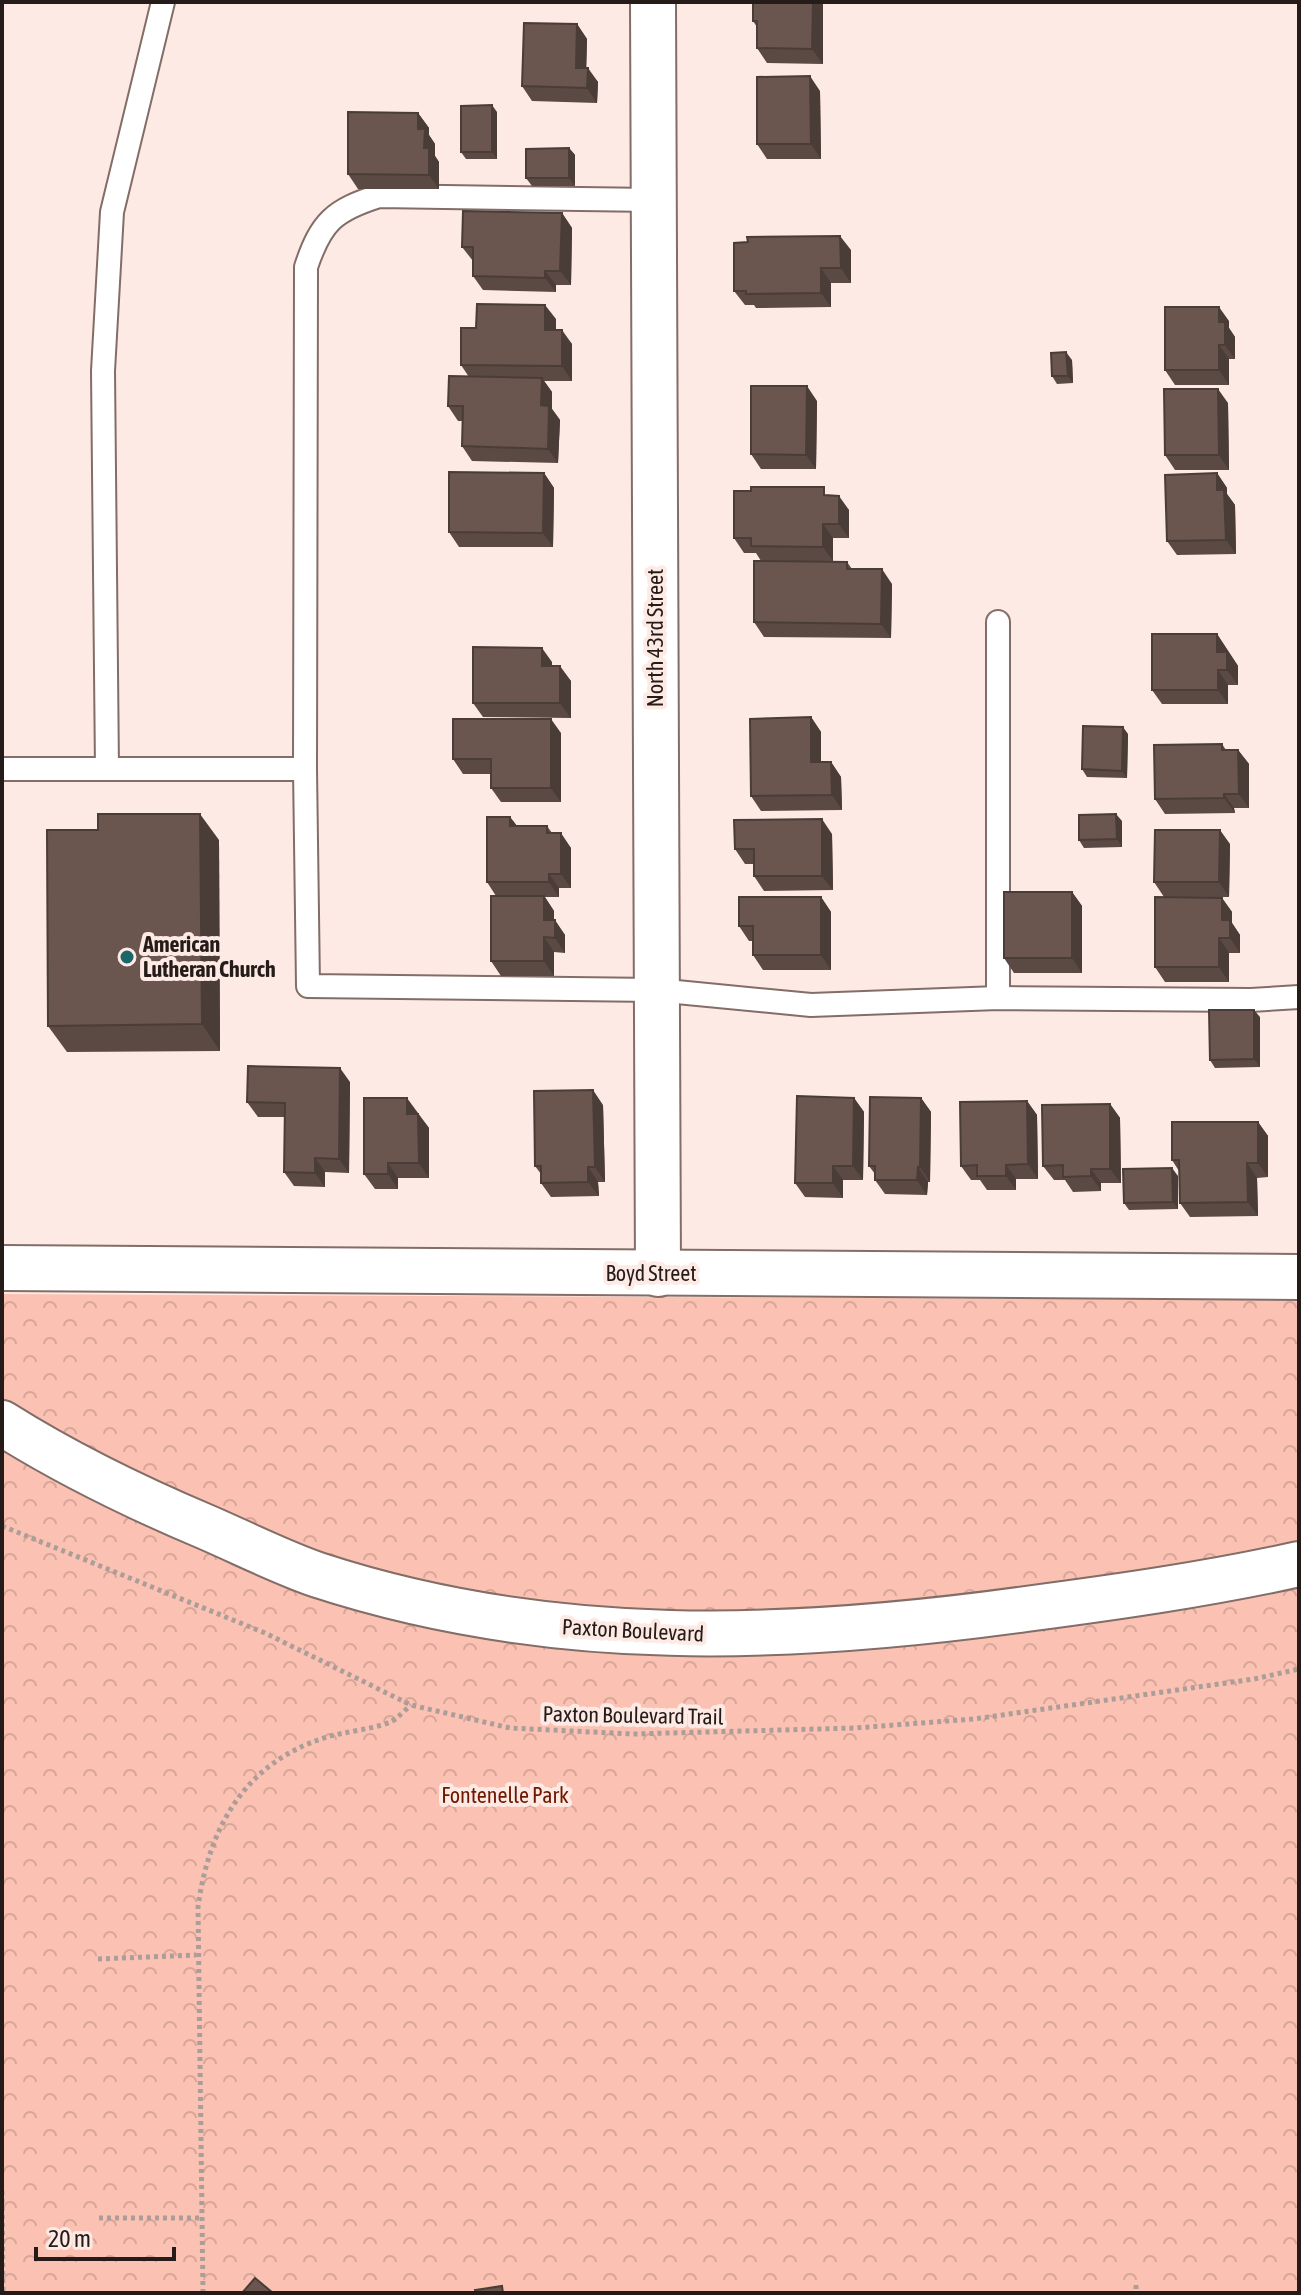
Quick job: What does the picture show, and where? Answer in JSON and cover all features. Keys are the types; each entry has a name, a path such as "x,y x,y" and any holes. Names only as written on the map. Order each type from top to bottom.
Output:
{"street":[{"name":"North 43rd Street","path":"653,2 658,1274"},
{"name":"Boyd Street","path":"2,1268 1299,1277"},
{"name":"Paxton Boulevard","path":"2,1423 38,1446 128,1493 315,1574 390,1596 483,1617 582,1629 669,1635 748,1635 937,1622 1118,1597 1299,1564"}],"lane":[{"path":"107,769 103,371 112,212 163,2"},
{"path":"653,200 379,196 349,206 330,219 316,239 306,267 308,986 656,990 811,1005 998,998 1251,1000 1299,997"},
{"path":"998,622 998,998"},
{"path":"2,769 305,769"}],"path":[{"name":"Paxton Boulevard Trail","path":"2,1527 265,1633 411,1705 510,1728 633,1734 775,1731 974,1719 1254,1679 1299,1669"},
{"path":"203,2293 196,1955 202,1875 215,1837 228,1811 266,1766 291,1750 323,1738 391,1722 411,1705"},
{"path":"98,1959 196,1955"},
{"path":"2,2191 3,2293"},
{"path":"99,2218 201,2218"},
{"path":"1136,2285 1136,2293"}],"green space":[{"name":"Fontenelle Park","path":"2,1294 1299,1300 1299,2293 3,2293"}],"building":[{"path":"753,2 813,2 812,49 757,48"},
{"path":"524,23 577,24 576,68 588,68 587,88 522,86"},
{"path":"810,76 811,144 757,144 757,77"},
{"path":"492,105 492,152 461,152 461,106"},
{"path":"348,112 418,113 418,129 425,129 424,148 429,148 429,175 348,174"},
{"path":"569,148 569,178 526,178 526,149"},
{"path":"463,211 562,213 560,271 545,271 545,278 473,276 473,247 462,247"},
{"path":"840,236 841,268 821,268 821,293 746,294 746,291 734,291 734,243 748,242 747,237"},
{"path":"477,304 545,305 545,330 562,330 562,366 461,365 461,328 476,328"},
{"path":"1165,307 1219,307 1219,322 1225,322 1225,345 1219,345 1219,370 1165,370"},
{"path":"1066,352 1068,376 1052,376 1051,353"},
{"path":"449,376 542,378 541,405 549,406 548,449 462,446 463,406 448,406"},
{"path":"751,386 807,386 806,455 751,454"},
{"path":"1164,389 1218,389 1219,455 1165,455"},
{"path":"449,472 544,473 543,533 449,532"},
{"path":"1217,473 1217,490 1224,490 1226,540 1167,541 1165,475"},
{"path":"751,487 824,487 824,495 839,496 839,524 823,524 823,547 751,546 751,538 734,538 734,491 751,491"},
{"path":"754,561 847,562 847,569 882,569 881,624 754,622"},
{"path":"1152,634 1217,634 1217,652 1227,652 1227,670 1218,670 1218,690 1152,690"},
{"path":"473,647 542,648 542,666 560,666 560,703 473,703"},
{"path":"811,717 811,762 831,762 832,795 751,796 750,719"},
{"path":"453,719 551,719 551,788 491,788 491,759 453,759"},
{"path":"1083,726 1123,727 1122,771 1082,769"},
{"path":"1222,744 1222,750 1238,750 1239,794 1224,794 1224,798 1155,799 1154,745"},
{"path":"98,814 200,814 202,1024 48,1026 47,830 98,830"},
{"path":"1116,814 1117,839 1079,840 1079,815"},
{"path":"487,817 510,817 510,826 547,826 547,833 561,833 561,874 549,874 549,882 487,882"},
{"path":"822,819 822,876 754,876 754,849 735,849 734,820"},
{"path":"1155,830 1220,830 1219,882 1154,882"},
{"path":"1004,892 1072,892 1072,958 1004,958"},
{"path":"491,896 544,896 544,920 555,920 555,938 544,937 544,961 491,961"},
{"path":"739,897 821,897 821,955 753,955 753,926 739,926"},
{"path":"1155,897 1222,898 1222,920 1230,920 1230,938 1219,938 1219,967 1155,967"},
{"path":"1209,1010 1254,1010 1254,1059 1210,1060"},
{"path":"248,1066 340,1068 339,1159 315,1158 315,1173 284,1172 285,1103 247,1102"},
{"path":"593,1090 595,1167 588,1167 588,1182 541,1183 541,1166 535,1166 534,1091"},
{"path":"797,1096 854,1098 853,1166 833,1166 833,1183 795,1183"},
{"path":"870,1097 921,1098 917,1180 875,1180 875,1166 869,1166"},
{"path":"364,1098 407,1098 407,1114 418,1114 419,1163 388,1163 388,1174 364,1174"},
{"path":"1027,1101 1028,1164 1006,1165 1006,1176 977,1176 977,1165 961,1166 960,1102"},
{"path":"1110,1104 1110,1169 1091,1169 1091,1176 1063,1177 1063,1165 1043,1166 1042,1105"},
{"path":"1172,1122 1258,1122 1258,1163 1247,1163 1248,1202 1180,1203 1179,1160 1172,1160"},
{"path":"1172,1168 1173,1202 1124,1203 1123,1169"},
{"path":"255,2278 273,2293 242,2293"},
{"path":"502,2286 503,2293 476,2293 475,2290"}],"place":[{"name":"American Lutheran Church","path":"127,957"}]}
